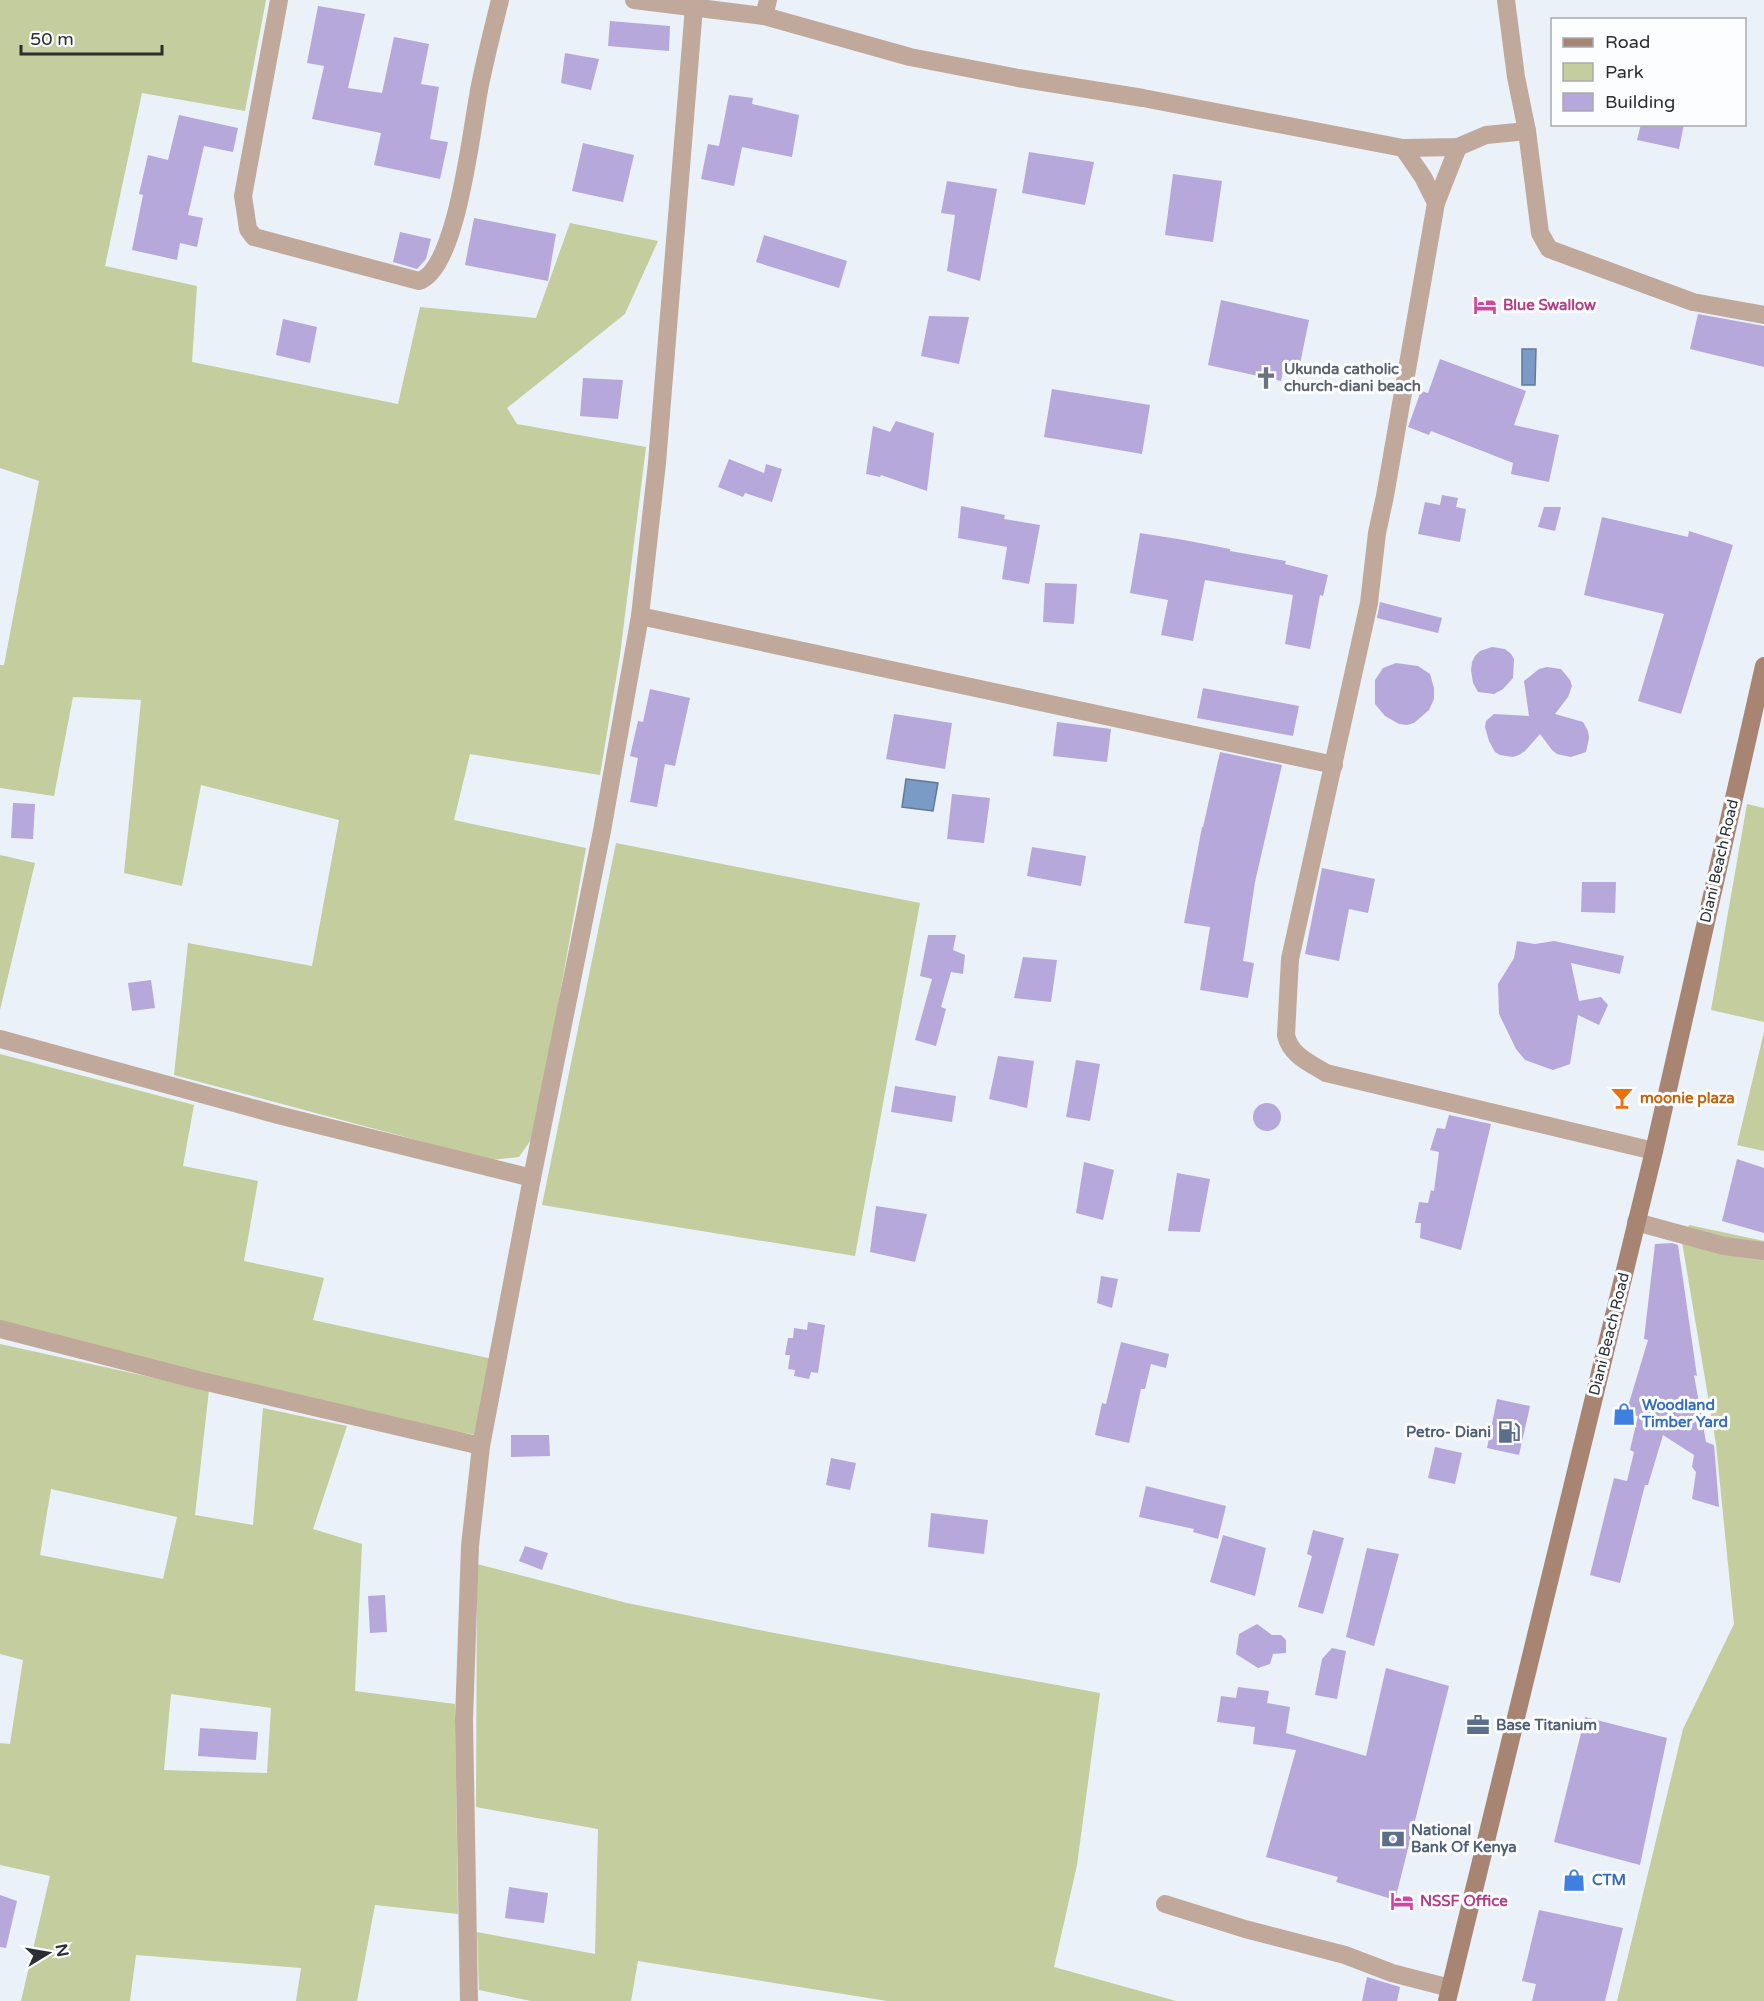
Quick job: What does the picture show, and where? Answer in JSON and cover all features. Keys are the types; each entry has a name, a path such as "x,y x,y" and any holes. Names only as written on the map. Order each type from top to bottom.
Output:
{"main road":[{"name":"Diani Beach Road","path":"1448,1995 1654,1151 1764,666"}],"street":[{"path":"279,0 243,196 248,229 254,237 419,281 430,274 441,261 463,189 480,86 500,0"},
{"path":"634,0 694,7 766,8 910,57 1018,78 1154,100 1403,148 1458,147 1486,135 1527,130"},
{"path":"1506,0 1516,77 1527,130 1540,233 1549,249 1693,302 1764,315"},
{"path":"469,2001 464,1720 470,1546 481,1446 602,831 640,616 657,463 694,7"},
{"path":"1458,147 1436,203 1377,533 1369,603 1290,959 1286,1035 1292,1050 1326,1072 1654,1151"},
{"path":"1403,148 1423,177 1436,203"},
{"path":"640,616 1334,765"},
{"path":"0,1039 278,1115 532,1178"},
{"path":"1636,1222 1724,1246 1764,1251"},
{"path":"0,1329 198,1380 481,1446"},
{"path":"1165,1904 1245,1929 1346,1954 1448,1995"}],"green space":[{"path":"0,0 266,0 245,111 142,93 105,266 197,286 192,362 398,404 420,307 536,318 570,223 658,241 625,314 507,408 517,424 646,447 620,655 600,775 470,754 454,820 586,848 535,1134 519,1157 491,1160 174,1075 188,943 312,966 339,820 201,785 182,886 124,873 141,700 73,697 54,796 0,788 0,665 4,665 39,481 0,468"},
{"path":"1747,804 1764,808 1764,1022 1711,1010"},
{"path":"616,843 920,903 855,1256 542,1205"},
{"path":"0,855 35,863 0,1010"},
{"path":"1764,1032 1764,1151 1737,1145"},
{"path":"0,1054 194,1105 183,1166 258,1181 244,1261 324,1278 313,1320 493,1359 476,1435 353,1411 0,1322"},
{"path":"1689,1225 1764,1241 1764,2001 1617,2001 1683,1729 1734,1624 1716,1444 1682,1242"},
{"path":"0,1344 209,1390 195,1515 253,1525 263,1408 347,1426 313,1529 362,1544 355,1691 455,1704 458,1914 375,1905 357,2001 296,2001 301,1968 136,1955 130,2001 21,2001 50,1876 0,1865 0,1743 10,1744 23,1660 0,1654","holes":["51,1489 177,1517 163,1579 40,1555","171,1694 271,1708 267,1773 164,1770"]},
{"path":"477,1564 627,1603 769,1632 1100,1693 1077,1865 1054,1967 1176,2001 887,2001 638,1961 631,2001 531,2001 479,1990 477,1932 595,1954 598,1829 476,1807"}],"water":[{"path":"1522,349 1536,349 1535,385 1522,385"},
{"path":"906,779 938,783 933,811 902,807"}],"building":[{"path":"318,6 365,14 348,88 382,93 394,37 429,44 421,84 439,87 430,139 448,142 440,179 374,165 381,133 312,119 324,66 307,63"},
{"path":"610,21 670,26 669,51 608,46"},
{"path":"565,53 599,59 591,90 561,83"},
{"path":"729,95 753,98 752,104 799,115 792,157 742,147 734,186 701,179 708,144 719,146"},
{"path":"179,115 238,128 233,152 204,146 188,215 203,218 197,247 180,243 177,260 132,250 143,195 139,194 148,155 168,160"},
{"path":"1640,126 1684,126 1679,149 1637,140"},
{"path":"583,143 634,155 623,202 572,191"},
{"path":"1029,152 1094,162 1085,205 1022,193"},
{"path":"1173,174 1222,181 1213,242 1165,235"},
{"path":"947,181 997,189 980,281 947,271 955,215 941,213"},
{"path":"474,218 556,234 548,281 465,265"},
{"path":"400,232 431,239 426,259 417,269 393,262"},
{"path":"764,235 847,261 839,288 756,262"},
{"path":"1221,300 1309,320 1299,369 1284,366 1281,381 1208,365"},
{"path":"1698,314 1764,326 1764,367 1690,349"},
{"path":"929,316 969,317 959,364 921,356"},
{"path":"283,319 317,327 310,363 276,355"},
{"path":"1440,359 1526,391 1514,425 1559,435 1549,482 1511,474 1513,463 1431,431 1429,435 1408,427 1421,391 1428,393"},
{"path":"583,378 623,380 618,419 580,416"},
{"path":"1052,389 1150,405 1142,454 1044,437"},
{"path":"896,421 934,433 927,491 881,475 880,477 866,474 873,426 890,432"},
{"path":"729,459 764,473 766,464 782,469 772,502 745,493 743,497 718,487"},
{"path":"1442,495 1458,498 1456,507 1466,509 1460,542 1418,534 1425,502 1440,505"},
{"path":"961,506 1005,515 1004,519 1040,525 1029,584 1002,579 1007,547 958,538"},
{"path":"1544,507 1561,507 1555,531 1538,527"},
{"path":"1602,517 1688,537 1689,531 1733,545 1681,714 1638,701 1664,614 1584,595"},
{"path":"1140,533 1286,561 1285,564 1328,575 1323,596 1320,595 1310,649 1285,644 1293,595 1205,580 1193,641 1161,635 1168,600 1130,593"},
{"path":"1045,583 1077,584 1074,624 1043,622"},
{"path":"1380,602 1442,618 1438,633 1377,618"},
{"path":"1492,647 1505,649 1511,654 1514,659 1513,678 1503,689 1494,694 1478,692 1473,683 1472,662 1480,651"},
{"path":"1396,663 1418,666 1430,674 1434,688 1434,699 1429,710 1414,723 1407,725 1399,724 1385,716 1375,704 1375,680 1383,668"},
{"path":"1547,667 1561,669 1570,680 1572,686 1568,697 1555,714 1583,722 1589,738 1586,752 1571,757 1557,754 1540,734 1519,755 1513,757 1500,755 1495,752 1489,741 1485,727 1486,721 1494,714 1529,716 1524,681 1539,669"},
{"path":"1203,688 1299,706 1293,736 1197,718"},
{"path":"650,689 690,698 675,766 665,764 657,807 630,802 638,758 630,756 638,721 643,722"},
{"path":"894,714 952,723 945,769 886,759"},
{"path":"1057,722 1111,729 1107,762 1053,756"},
{"path":"1220,752 1282,765 1255,882 1243,961 1254,963 1248,998 1200,990 1210,927 1184,923 1202,827"},
{"path":"952,794 990,798 984,843 947,839"},
{"path":"13,803 35,804 33,839 11,838"},
{"path":"1032,847 1086,856 1081,886 1027,876"},
{"path":"1322,868 1375,879 1368,913 1349,909 1339,961 1305,954"},
{"path":"1582,882 1616,882 1615,913 1581,912"},
{"path":"928,935 956,935 953,950 965,955 963,974 951,972 941,1007 946,1009 936,1046 915,1040 932,979 920,976"},
{"path":"1517,941 1535,944 1554,941 1624,956 1620,974 1571,963 1579,1001 1601,997 1608,1005 1599,1025 1578,1015 1570,1064 1553,1070 1525,1060 1516,1049 1499,1014 1498,984 1514,958"},
{"path":"1023,957 1057,960 1051,1002 1014,998"},
{"path":"151,980 155,1008 132,1011 128,983"},
{"path":"998,1056 1034,1061 1027,1108 989,1099"},
{"path":"1076,1060 1100,1064 1090,1121 1066,1117"},
{"path":"895,1086 956,1096 952,1122 891,1112"},
{"path":"1267,1103 1277,1107 1281,1117 1277,1127 1267,1131 1257,1127 1253,1117 1257,1107"},
{"path":"1449,1115 1491,1124 1461,1250 1420,1238 1421,1223 1415,1223 1419,1202 1428,1203 1431,1190 1434,1191 1439,1152 1430,1150 1437,1128 1445,1129"},
{"path":"1737,1159 1764,1168 1764,1233 1722,1221"},
{"path":"1084,1162 1114,1170 1103,1220 1076,1213"},
{"path":"1177,1173 1210,1179 1200,1232 1168,1231"},
{"path":"876,1206 927,1214 915,1262 870,1252"},
{"path":"1655,1244 1678,1245 1697,1376 1694,1375 1706,1442 1714,1445 1719,1507 1692,1499 1696,1472 1692,1467 1694,1455 1663,1435 1648,1485 1645,1485 1620,1583 1590,1575 1614,1478 1627,1481 1634,1452 1630,1450 1638,1416 1626,1413 1648,1340 1644,1339"},
{"path":"1101,1276 1118,1279 1112,1308 1097,1303"},
{"path":"808,1322 825,1325 818,1373 811,1372 809,1379 794,1376 795,1370 788,1369 790,1355 785,1355 788,1338 793,1338 794,1328 807,1330"},
{"path":"1121,1342 1169,1354 1166,1368 1151,1364 1145,1389 1141,1389 1129,1443 1095,1435 1102,1403 1106,1404"},
{"path":"1497,1399 1530,1406 1519,1455 1487,1448"},
{"path":"511,1435 549,1435 550,1456 511,1457"},
{"path":"1435,1447 1462,1453 1455,1484 1428,1478"},
{"path":"831,1458 856,1463 850,1490 826,1485"},
{"path":"1146,1486 1226,1506 1218,1539 1193,1532 1194,1529 1139,1517"},
{"path":"931,1513 988,1520 984,1554 928,1547"},
{"path":"1313,1530 1344,1538 1323,1614 1298,1607 1312,1556 1307,1554"},
{"path":"1223,1535 1266,1548 1255,1596 1210,1582"},
{"path":"525,1546 548,1553 542,1570 519,1561"},
{"path":"1367,1548 1399,1554 1374,1646 1346,1637"},
{"path":"385,1595 387,1632 370,1633 368,1596"},
{"path":"1257,1624 1272,1635 1281,1635 1286,1640 1286,1653 1273,1654 1270,1664 1258,1668 1236,1654 1239,1634"},
{"path":"1332,1648 1346,1651 1337,1699 1315,1695 1322,1659"},
{"path":"1386,1668 1449,1686 1395,1900 1336,1882 1338,1877 1266,1857 1296,1750 1253,1744 1255,1727 1217,1722 1221,1696 1236,1698 1238,1687 1269,1691 1267,1703 1290,1707 1286,1733 1366,1756"},
{"path":"1585,1717 1667,1738 1640,1865 1554,1842"},
{"path":"200,1728 258,1732 256,1760 198,1756"},
{"path":"509,1887 548,1893 544,1923 505,1918"},
{"path":"0,1895 17,1901 6,1948 0,1947"},
{"path":"1539,1910 1623,1928 1605,2001 1532,2001 1536,1984 1522,1981"},
{"path":"1367,1977 1400,1987 1397,2001 1362,2001"}],"place":[{"name":"Blue Swallow","path":"1485,305"},
{"name":"Ukunda catholic church-diani beach","path":"1266,378"},
{"name":"moonie plaza","path":"1622,1098"},
{"name":"Woodland Timber Yard","path":"1624,1414"},
{"name":"Petro- Diani","path":"1509,1432"},
{"name":"Base Titanium","path":"1478,1725"},
{"name":"National Bank Of Kenya","path":"1393,1839"},
{"name":"CTM","path":"1574,1880"},
{"name":"NSSF Office","path":"1402,1901"}]}
